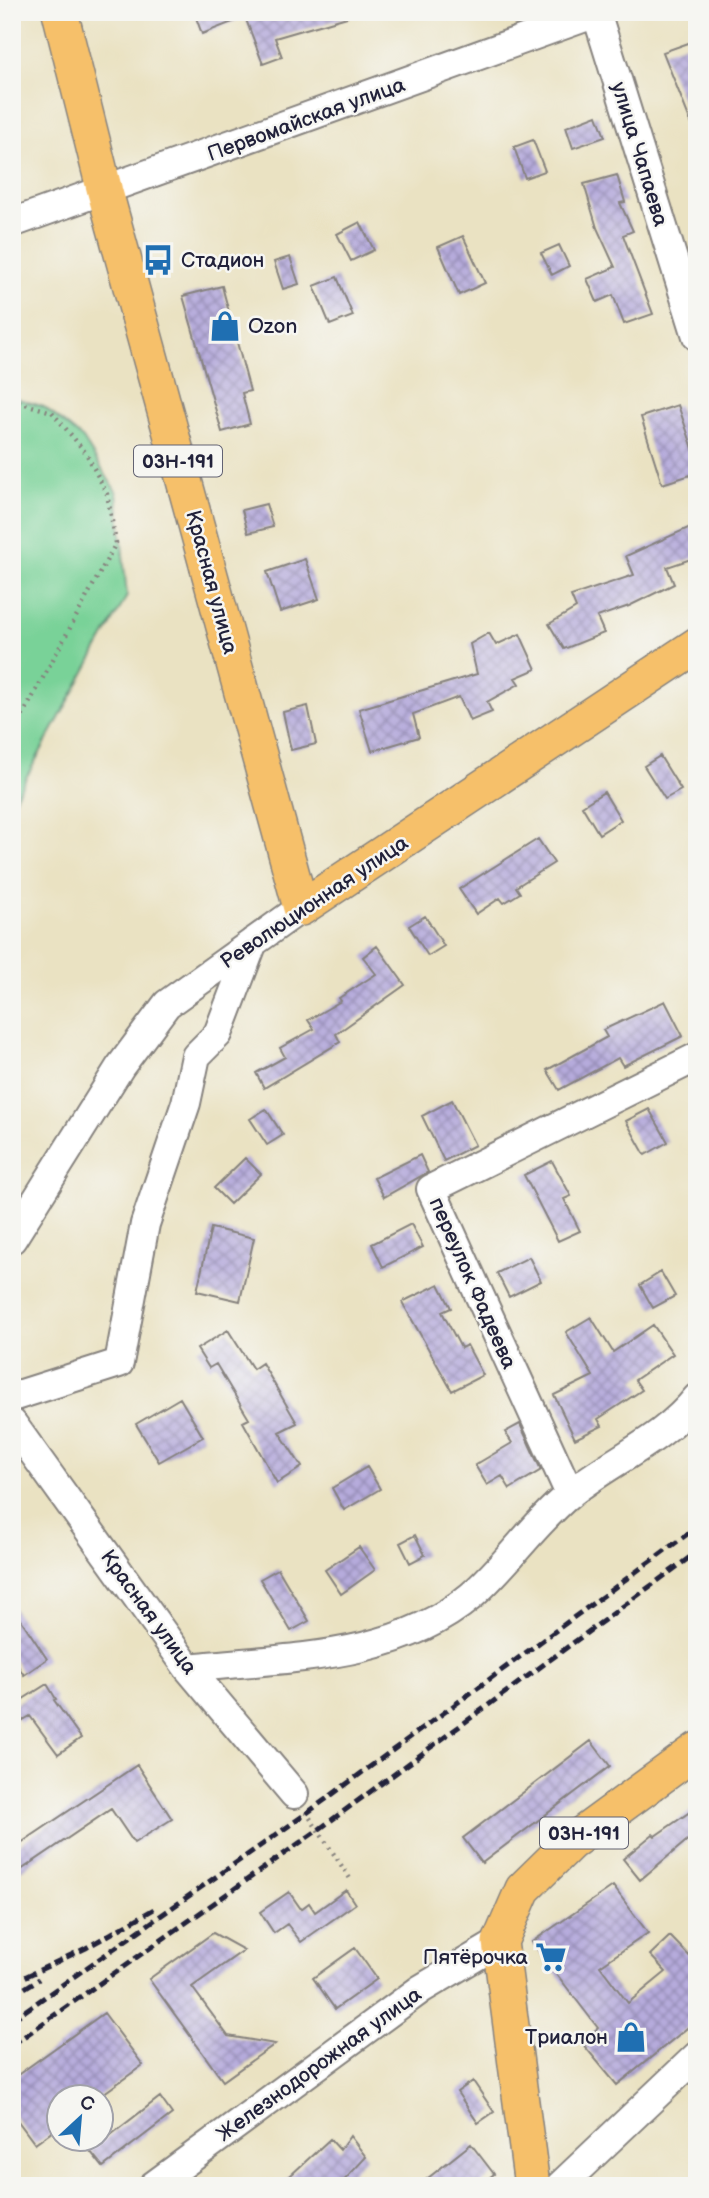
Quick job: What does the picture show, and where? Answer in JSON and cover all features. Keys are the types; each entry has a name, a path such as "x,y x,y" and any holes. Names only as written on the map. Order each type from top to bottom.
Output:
{"main road":[{"name":"Красная улица","path":"61,12 105,192 301,908"},
{"name":"Революционная улица","path":"301,908 697,645"},
{"name":"03Н-191","path":"500,1942 523,1889 570,1843 697,1750"},
{"path":"500,1942 532,2186"}],"street":[{"name":"Первомайская улица","path":"12,223 105,192 598,13"},
{"name":"улица Чапаева","path":"598,13 697,336"},
{"name":"Революционная улица","path":"12,1239 120,1067 167,1004 301,908"},
{"path":"12,1397 119,1363 145,1224 186,1103 196,1056 218,1034 253,942"},
{"name":"переулок Фадеева","path":"570,1494 431,1189 697,1056"},
{"path":"188,1668 363,1648 419,1630 471,1596 570,1494 681,1418 697,1398"},
{"name":"Красная улица","path":"12,1423 188,1668 294,1794"},
{"name":"Железнодорожная улица","path":"153,2186 421,1989 500,1942"},
{"path":"560,2186 697,2056"}],"path":[{"path":"12,400 52,412 86,453 107,494 116,543 12,734"},
{"path":"294,1794 351,1880"}],"green space":[{"path":"12,397 44,407 83,439 117,493 127,596 12,803"}],"building":[{"path":"194,12 346,12 347,17 275,38 282,57 263,64 245,17 202,34"},
{"path":"697,40 697,135 696,135 663,52"},
{"path":"597,115 605,137 573,148 566,127"},
{"path":"533,140 545,171 525,178 514,147"},
{"path":"617,175 625,202 620,203 633,231 623,235 653,314 624,324 613,295 597,302 587,279 615,267 597,228 584,184"},
{"path":"360,222 374,250 351,261 337,234"},
{"path":"463,236 485,283 459,295 438,247"},
{"path":"559,245 569,266 552,275 541,253"},
{"path":"290,257 299,284 283,289 274,262"},
{"path":"337,277 353,316 330,325 314,286"},
{"path":"222,286 250,391 242,393 250,424 222,432 183,296"},
{"path":"678,405 697,460 697,473 662,484 641,417"},
{"path":"266,504 273,527 248,533 242,510"},
{"path":"697,524 697,557 667,567 674,584 629,606 597,617 604,633 564,649 549,624 576,608 571,596 634,575 626,556"},
{"path":"305,559 319,599 280,612 267,572"},
{"path":"489,633 496,645 520,634 536,669 515,678 519,684 487,702 492,712 470,721 459,697 413,714 419,737 372,751 359,709 477,674 470,644"},
{"path":"308,706 316,744 291,750 283,712"},
{"path":"660,756 681,790 665,799 644,766"},
{"path":"604,792 621,820 599,834 582,806"},
{"path":"538,839 554,863 516,887 520,893 504,903 500,898 476,914 459,889"},
{"path":"425,916 444,946 428,956 409,926"},
{"path":"377,946 405,985 336,1034 340,1042 264,1088 256,1073 285,1057 280,1048 314,1029 308,1020 341,1001 339,998 376,974 363,957"},
{"path":"665,1001 683,1036 623,1066 618,1058 559,1090 547,1070 607,1037 603,1030"},
{"path":"452,1100 475,1145 444,1161 422,1116"},
{"path":"266,1109 283,1135 267,1145 250,1119"},
{"path":"649,1109 668,1142 645,1155 626,1121"},
{"path":"420,1155 428,1172 384,1197 374,1178"},
{"path":"245,1158 261,1174 230,1204 214,1188"},
{"path":"552,1161 571,1196 564,1199 580,1231 558,1241 524,1175"},
{"path":"411,1224 423,1247 383,1267 372,1244"},
{"path":"211,1228 254,1238 240,1301 197,1291"},
{"path":"529,1257 541,1281 509,1297 497,1273"},
{"path":"661,1272 675,1296 653,1308 640,1285"},
{"path":"439,1284 451,1308 442,1312 461,1348 467,1345 483,1375 452,1391 402,1302"},
{"path":"591,1317 613,1352 653,1325 673,1354 635,1380 642,1390 598,1419 602,1426 575,1439 554,1395 593,1376 566,1332"},
{"path":"228,1330 253,1369 262,1363 297,1423 279,1432 302,1467 277,1483 243,1422 249,1419 216,1364 209,1368 197,1349"},
{"path":"180,1398 203,1437 159,1462 136,1424"},
{"path":"520,1424 541,1470 510,1489 502,1476 487,1485 475,1465 512,1443 505,1432"},
{"path":"367,1467 380,1489 344,1510 332,1488"},
{"path":"415,1535 425,1555 410,1563 400,1543"},
{"path":"359,1547 375,1570 341,1594 325,1570"},
{"path":"278,1569 309,1621 291,1631 260,1579"},
{"path":"12,1606 47,1659 24,1675 12,1657"},
{"path":"47,1684 56,1699 54,1700 81,1738 58,1754 30,1716 20,1722 12,1710 12,1706"},
{"path":"591,1741 610,1766 482,1863 463,1838"},
{"path":"137,1765 172,1819 134,1843 111,1809 12,1876 12,1849"},
{"path":"697,1807 697,1832 640,1880 623,1859 653,1834 655,1836"},
{"path":"613,1886 648,1933 600,1966 628,2003 666,1972 650,1955 670,1936 697,1964 697,2020 617,2085 581,2042 598,2028 532,1942"},
{"path":"346,1890 355,1904 301,1942 287,1924 274,1933 260,1912 289,1892 301,1909 309,1903 315,1912"},
{"path":"213,1933 244,1950 192,1987 228,2036 275,2044 223,2081 149,1979"},
{"path":"355,1948 377,1979 335,2009 313,1978"},
{"path":"104,2013 143,2065 116,2084 116,2082 46,2082 46,2136 35,2144 12,2113 12,2079"},
{"path":"473,2081 494,2112 478,2123 457,2092"},
{"path":"160,2097 172,2114 103,2167 91,2152 116,2152 116,2131"},
{"path":"350,2136 366,2157 339,2186 279,2186 330,2139 340,2150"},
{"path":"471,2144 494,2174 479,2186 418,2186"}],"railway":[{"path":"12,2020 307,1813 697,1527"},
{"path":"12,2045 318,1830 697,1552"},
{"path":"12,1983 86,1948 154,1909"},
{"path":"12,1996 39,1979"}],"place":[{"name":"Стадион","path":"158,260"},
{"name":"Ozon","path":"225,326"},
{"name":"Пятёрочка","path":"551,1957"},
{"name":"Триалон","path":"631,2037"}]}
